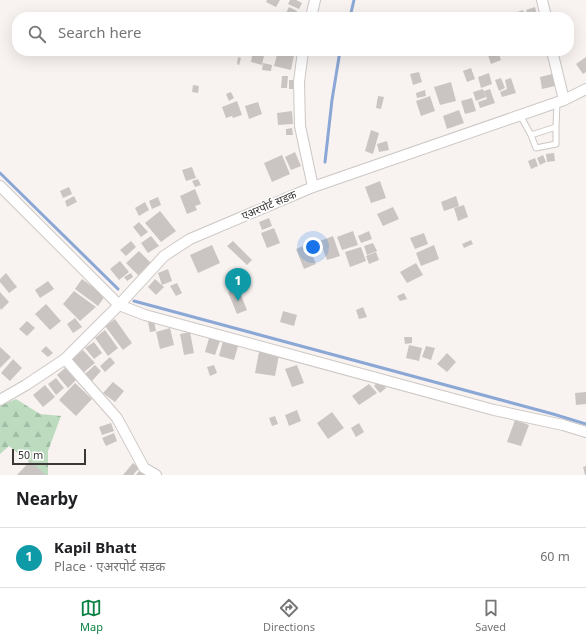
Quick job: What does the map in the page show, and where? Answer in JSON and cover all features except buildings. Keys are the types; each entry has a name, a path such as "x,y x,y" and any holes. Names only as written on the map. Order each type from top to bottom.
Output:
{"street":[{"path":"311,12 315,0"},
{"path":"542,0 545,12"},
{"path":"302,56 299,82 300,126 313,187"},
{"path":"553,56 561,101"},
{"name":"एअरपोर्ट सडक","path":"0,400 65,359 119,305 164,256 190,238 313,187 561,101 586,90"},
{"path":"0,186 119,305 145,315 220,336 494,410 563,425 586,432"},
{"path":"65,359 117,418 144,468 156,475"}],"lane":[{"path":"520,115 536,148 556,144 556,127 561,101"},
{"path":"531,136 556,127"}],"green space":[{"path":"16,399 40,414 61,416 48,451 48,475 45,475 9,446 0,454 0,406"}],"waterway":[{"path":"351,12 354,0"},
{"path":"325,162 332,100 339,56"},
{"path":"0,173 118,289"},
{"path":"134,301 586,424"}],"place":[{"name":"Kapil Bhatt","path":"238,301"}]}
